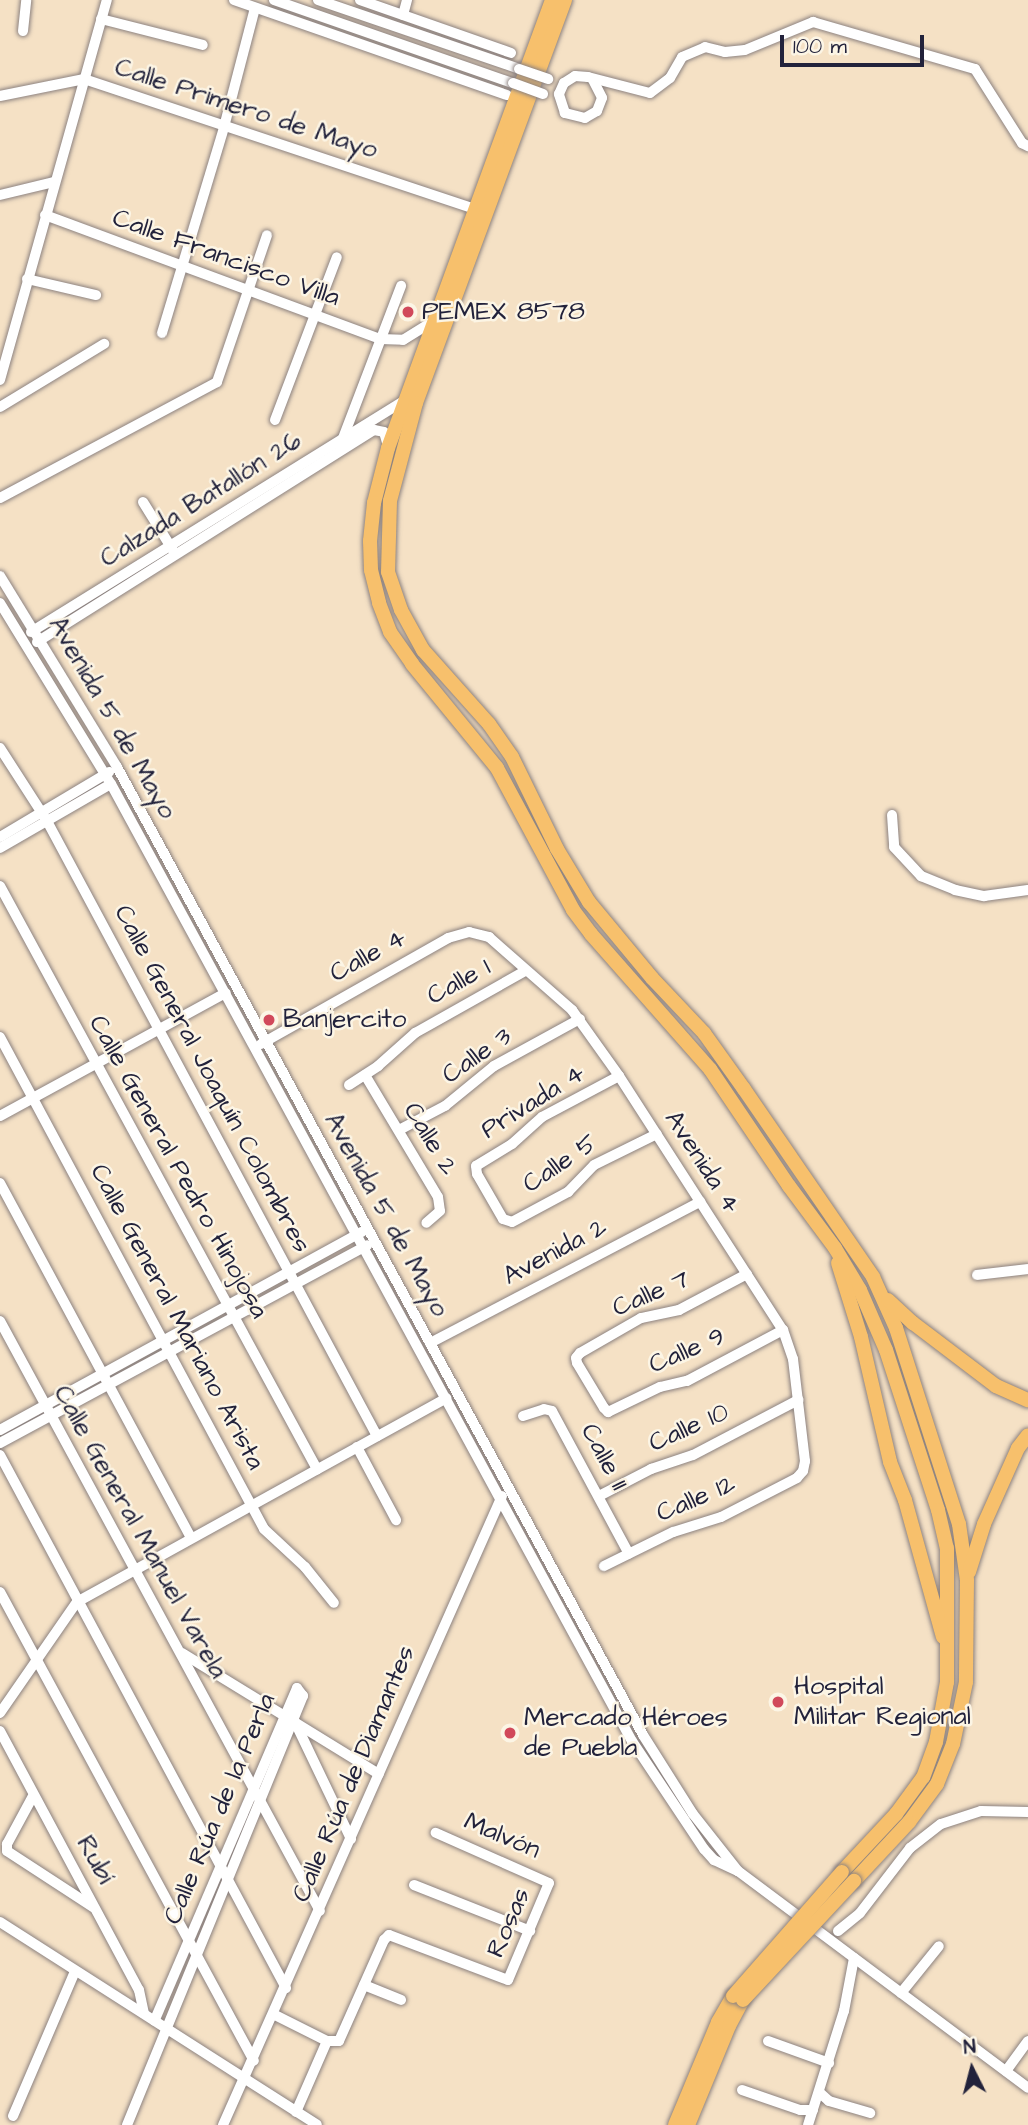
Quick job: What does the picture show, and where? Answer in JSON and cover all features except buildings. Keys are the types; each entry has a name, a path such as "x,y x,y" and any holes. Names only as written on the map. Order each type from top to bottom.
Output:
{"main road":[{"path":"552,0 388,448 374,503 370,541 379,603 390,632 412,664 497,768 573,909 591,934 710,1069 789,1186 835,1248 875,1323 938,1510 947,1548 947,1661 943,1714 923,1777 848,1877 718,2022 675,2125"},
{"path":"565,0 416,402 390,501 388,572 401,610 423,650 489,724 512,757 558,849 589,902 652,978 704,1033 882,1293 913,1323 996,1386 1028,1400"},
{"path":"789,1186 803,1177"},
{"path":"835,1248 890,1462 905,1500 938,1616 947,1661"},
{"path":"848,1877 909,1822 930,1794 953,1744 965,1682 967,1580 953,1503 882,1293"},
{"path":"967,1580 984,1524 1018,1448 1028,1435"},
{"path":"688,2125 738,1998"}],"street":[{"path":"23,32 26,0"},
{"path":"0,380 107,0"},
{"path":"234,0 507,96"},
{"path":"274,0 559,100 571,117 592,116 602,98 593,80"},
{"path":"318,0 548,79 564,83 582,76 650,93 670,78 682,57 705,47 725,52 745,50 813,22 975,69 1022,143 1028,146"},
{"path":"360,0 511,53"},
{"path":"403,15 407,0"},
{"path":"162,333 224,127 255,8"},
{"path":"101,19 203,45"},
{"name":"Calle Primero de Mayo","path":"0,96 84,79 475,209"},
{"path":"559,100 564,83"},
{"path":"0,195 54,182"},
{"name":"Calle Francisco Villa","path":"45,215 380,339 403,340 433,321"},
{"path":"0,498 211,387 221,375 247,289 267,235"},
{"path":"275,420 337,257"},
{"path":"27,279 96,295"},
{"path":"344,442 401,286"},
{"path":"0,407 104,344"},
{"name":"Calzada Batallón 26","path":"25,643 344,442 403,401"},
{"name":"Calzada Batallón 26","path":"344,442 377,429 386,434 388,448"},
{"path":"143,502 173,550"},
{"name":"Avenida 5 de Mayo","path":"0,576 117,767 266,1041 330,1172 356,1234 632,1741 661,1787 714,1860 738,1871 834,1935 854,1958 1028,2088"},
{"name":"Avenida 5 de Mayo","path":"0,603 108,779 255,1048 367,1228 508,1488 671,1779 715,1843 738,1871"},
{"name":"Calle General Joaquín Colombres","path":"0,748 45,817 161,1028 377,1436"},
{"path":"0,848 108,779 117,767"},
{"path":"892,815 894,847 920,876 955,890 984,896 1028,890"},
{"path":"0,837 45,817"},
{"name":"Calle General Pedro Hinojosa","path":"0,886 317,1469"},
{"name":"Calle 4","path":"255,1048 448,937 469,932"},
{"name":"Avenida 4","path":"469,932 489,937 580,1019 783,1330 793,1359 805,1461 803,1471"},
{"name":"Calle 1","path":"349,1085 415,1033 526,971"},
{"path":"0,1116 226,993"},
{"name":"Calle 3","path":"399,1130 445,1106 494,1066 580,1019"},
{"name":"Calle General Mariano Arista","path":"0,1037 164,1338 251,1505 271,1537 305,1567 334,1603"},
{"name":"Calle 2","path":"365,1075 440,1204 440,1211 426,1223"},
{"name":"Privada 4","path":"476,1170 479,1163 512,1144 542,1117 619,1076"},
{"name":"Calle 5","path":"476,1170 503,1219 512,1222 568,1192 594,1165 657,1134"},
{"path":"0,1183 191,1538"},
{"name":"Avenida 2","path":"430,1343 700,1202"},
{"path":"0,1430 367,1228"},
{"path":"0,1443 374,1242"},
{"path":"977,1275 1028,1269"},
{"name":"Calle 7","path":"608,1412 576,1358 641,1318 679,1310 747,1274"},
{"path":"398,1312 409,1306"},
{"name":"Calle General Manuel Varela","path":"0,1321 320,1911"},
{"name":"Calle 9","path":"608,1412 660,1387 687,1381 783,1330"},
{"path":"0,1713 77,1602 446,1398"},
{"name":"Calle 10","path":"599,1496 651,1469 693,1455 798,1400"},
{"name":"Calle 11","path":"523,1416 544,1409 552,1411 629,1554"},
{"path":"472,1448 484,1443"},
{"path":"357,1447 396,1520"},
{"path":"0,1455 286,1988"},
{"name":"Calle 12","path":"604,1566 673,1532 721,1517 797,1478 803,1471"},
{"name":"Calle Rúa de Diamantes","path":"223,2125 275,2015 500,1500 508,1488"},
{"path":"0,1592 188,1943 254,2060"},
{"path":"180,1651 379,1774"},
{"path":"289,1716 351,1839"},
{"name":"Calle Rúa de la Perla","path":"155,2021 253,1788 289,1716"},
{"name":"Calle Rúa de la Perla","path":"127,2125 260,1802 289,1716"},
{"name":"Rubí","path":"0,1731 139,1990 144,2013"},
{"path":"661,1787 671,1779"},
{"path":"33,1796 7,1844 7,1851 96,1909"},
{"path":"834,1935 846,1927 910,1848 941,1824 981,1811 1028,1812"},
{"name":"Malvón","path":"436,1833 549,1882"},
{"name":"Rosas","path":"364,1985 384,1940 389,1936 397,1936 508,1980 549,1882"},
{"path":"414,1885 530,1931"},
{"path":"0,1922 144,2013 309,2123"},
{"path":"901,1993 939,1946"},
{"path":"808,2125 830,2063 854,1958"},
{"path":"13,2116 75,1971"},
{"path":"275,2015 327,2041 339,2041 364,1985 401,2000"},
{"path":"296,2112 327,2041"},
{"path":"768,2041 830,2063"},
{"path":"1006,2071 1028,2041"},
{"path":"742,2090 800,2110 813,2110"},
{"path":"819,2092 829,2101 870,2113"}],"place":[{"name":"PEMEX 8578","path":"408,312"},
{"name":"Banjercito","path":"269,1020"},
{"name":"Hospital Militar Regional","path":"778,1702"},
{"name":"Mercado Héroes de Puebla","path":"510,1733"}]}
